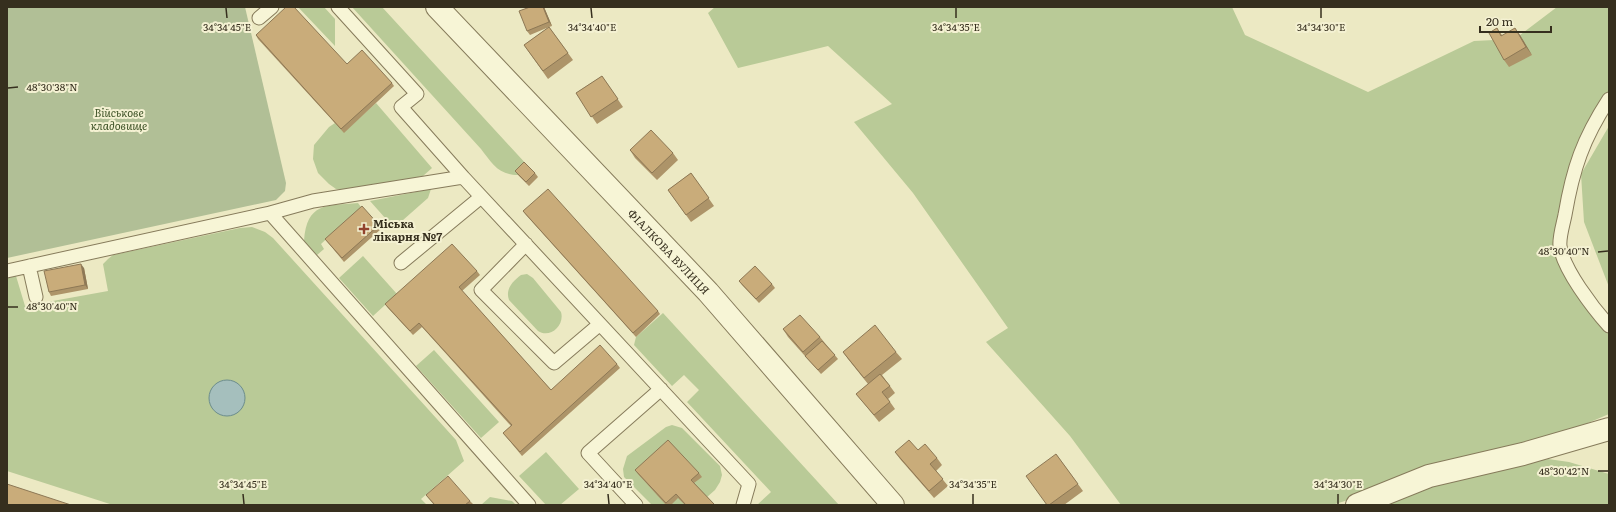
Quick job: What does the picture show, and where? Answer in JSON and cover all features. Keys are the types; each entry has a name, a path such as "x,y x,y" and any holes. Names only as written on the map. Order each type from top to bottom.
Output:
{"street":[{"name":"ФІАЛКОВА ВУЛИЦЯ","path":"437,7 708,292 893,505"},
{"path":"1357,505 1429,476 1523,454 1609,428"}],"lane":[{"path":"259,18 272,7"},
{"path":"338,7 417,94 401,107 463,177 749,484 743,505"},
{"path":"1609,99 1594,122 1580,151 1570,187 1560,245 1566,265 1571,275 1609,326"},
{"path":"7,271 270,213 313,201 463,177"},
{"path":"401,263 481,196"},
{"path":"270,213 529,505"},
{"path":"526,244 480,290 554,363 600,324"},
{"path":"30,266 36,297"},
{"path":"636,505 588,453 661,390"}],"green space":[{"name":"Військове кладовище","path":"7,7 245,7 286,183 285,191 276,200 7,258"},
{"path":"298,7 324,7 335,19 335,46"},
{"path":"352,7 382,7 528,166 518,175 505,173 496,167"},
{"path":"715,7 1232,7 1245,35 1368,92 1474,41 1494,40 1520,35 1557,7 1609,7 1609,92 1591,119 1575,150 1565,185 1555,243 1601,325 1609,334 1609,414 1567,432 1332,505 1121,505 1070,436 986,342 1008,328 913,193 854,122 892,104 828,46 738,68 708,13"},
{"path":"376,103 432,168 423,176 353,191 336,189 318,173 313,159 314,145 329,127 335,123 344,132"},
{"path":"1609,126 1609,287 1584,222 1581,174"},
{"path":"431,189 428,198 394,228 370,201"},
{"path":"358,203 361,207 321,244 324,249 317,255 304,241 309,219 320,208"},
{"path":"252,227 265,232 273,238 456,440 464,461 421,499 427,505 113,505 7,471 7,278 16,276 25,306 108,291 103,264 113,255 240,228"},
{"path":"363,256 397,294 373,316 339,278"},
{"path":"527,274 533,278 561,312 561,322 552,332 543,333 538,331 509,300 508,292 510,286 521,275"},
{"path":"663,313 839,505 757,505 771,492 687,402 699,390 684,375 672,386 634,345 636,337"},
{"path":"434,350 499,422 481,438 416,366"},
{"path":"672,425 682,428 720,466 722,475 720,482 715,490 698,505 652,505 624,477 623,469 627,456 666,427"},
{"path":"546,452 579,489 560,505 546,505 519,476"},
{"path":"1548,459 1569,462 1609,474 1609,505 1371,505 1403,493 1528,462"},
{"path":"490,497 512,501 516,505 481,505"}],"water":[{"path":"227,380 240,385 245,398 240,411 227,416 214,411 209,398 214,385"}],"building":[{"path":"286,7 294,7 347,64 362,50 392,83 341,129 256,35"},
{"path":"530,7 543,7 549,22 527,31 519,11"},
{"path":"549,27 568,53 543,71 524,45"},
{"path":"1497,28 1501,36 1515,28 1526,47 1504,60 1489,33"},
{"path":"602,76 618,99 591,117 576,93"},
{"path":"651,130 673,153 652,173 630,150"},
{"path":"524,162 535,173 526,182 515,171"},
{"path":"691,173 709,198 686,215 668,190"},
{"path":"548,189 658,311 633,333 523,211"},
{"path":"362,206 379,225 342,258 325,239"},
{"path":"452,244 477,271 459,287 551,390 600,345 617,364 520,452 503,433 512,425 419,323 410,331 385,304"},
{"path":"81,264 85,285 49,292 44,271"},
{"path":"755,266 772,284 756,299 739,281"},
{"path":"800,315 820,337 803,352 783,329"},
{"path":"875,325 896,352 864,378 843,352"},
{"path":"822,341 835,355 818,370 805,356"},
{"path":"880,374 890,386 882,392 890,402 874,415 856,394"},
{"path":"668,440 699,473 691,480 714,505 686,505 676,494 666,503 635,470"},
{"path":"909,440 918,450 925,444 937,458 930,464 943,479 929,491 895,452"},
{"path":"1056,454 1078,484 1047,505 1026,476"},
{"path":"448,476 470,501 465,505 435,505 426,495"},
{"path":"7,484 71,505 7,505"}],"place":[{"name":"Міська лікарня №7","path":"364,229"}]}
